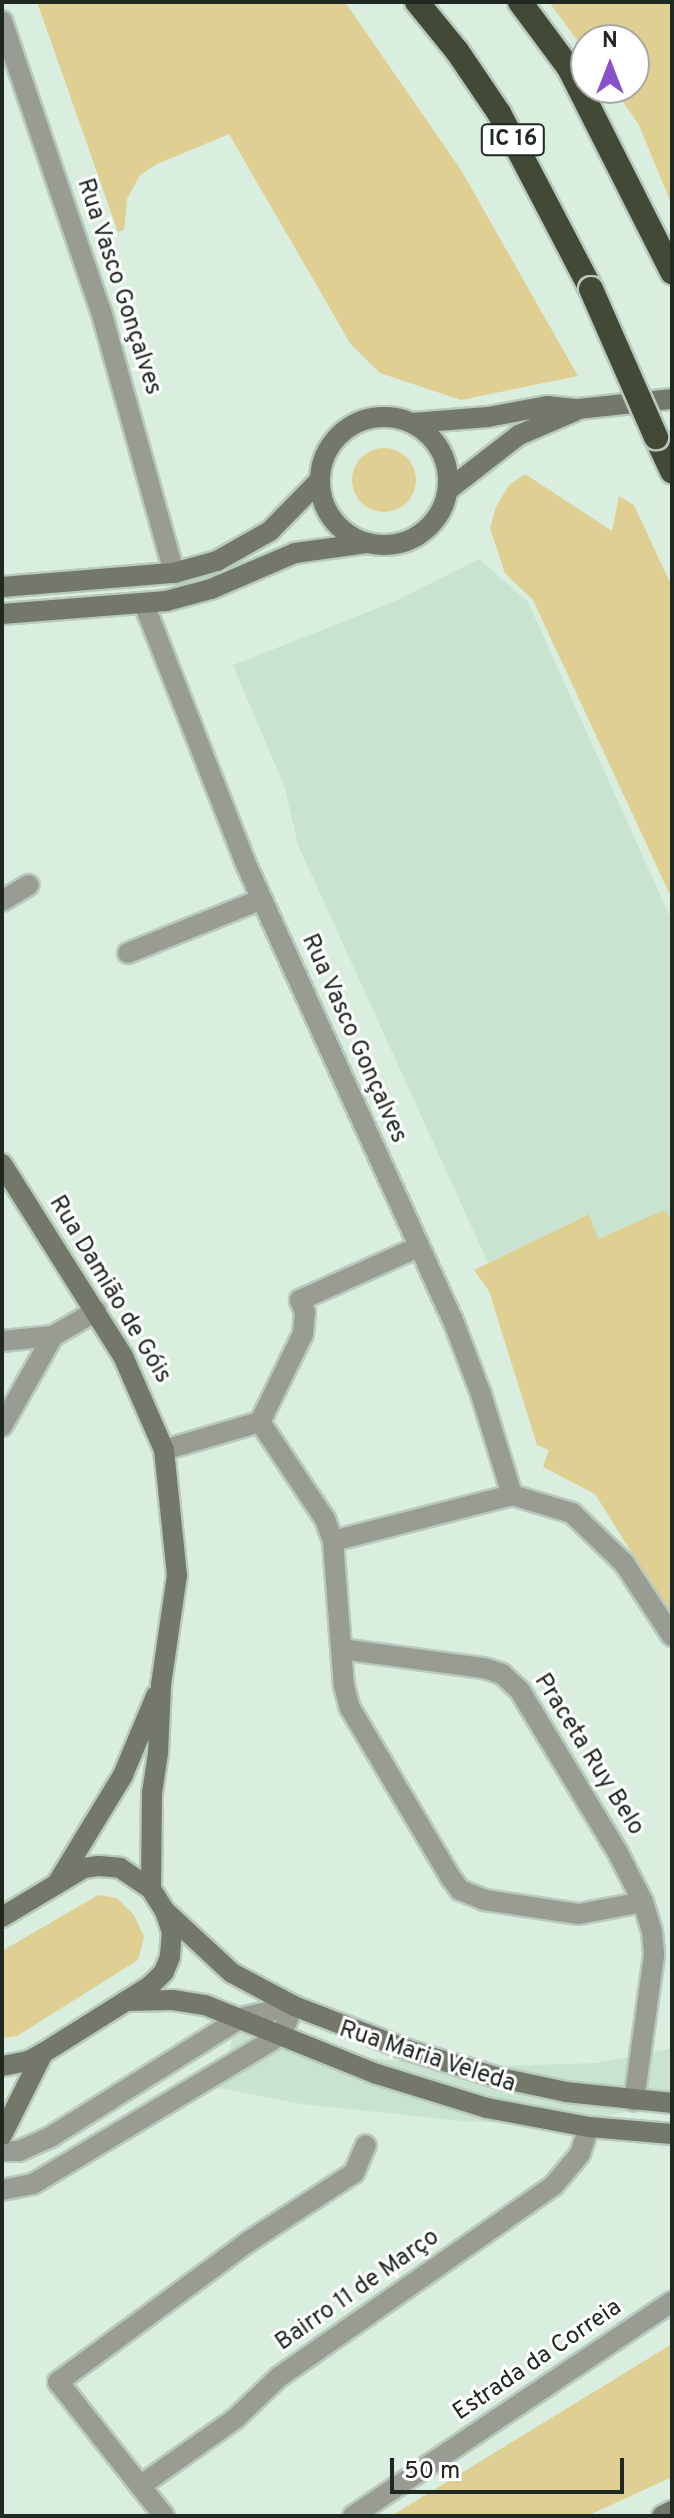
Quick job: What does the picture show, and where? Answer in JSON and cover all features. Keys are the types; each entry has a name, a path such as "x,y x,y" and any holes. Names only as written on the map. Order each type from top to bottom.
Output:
{"highway":[{"name":"IC 16","path":"417,2 457,51 499,113 591,289 672,472"},
{"path":"520,2 569,68 669,265"}],"street":[{"name":"Rua Vasco Gonçalves","path":"2,21 101,311 174,573"},
{"path":"2,587 174,573 230,556 280,523 320,480 329,448 351,426 381,417 412,423 488,417 547,406 578,409 672,399"},
{"path":"320,480 329,513 353,537 387,545 420,534 433,522 448,490 519,435 578,409"},
{"path":"412,423 431,438 445,458 448,490"},
{"path":"2,614 144,604 211,589 295,553 370,543"},
{"name":"Rua Vasco Gonçalves","path":"144,604 262,899 454,1323 481,1394 512,1495"},
{"path":"2,901 29,885"},
{"path":"128,953 262,899"},
{"name":"Rua Damião de Góis","path":"2,1164 123,1356 164,1450 177,1575 161,1685 158,1753 152,1793 151,1889"},
{"path":"164,1450 260,1422 303,1334 305,1312 300,1300 418,1247"},
{"path":"2,1341 53,1336 96,1311"},
{"path":"2,1426 53,1336"},
{"path":"260,1422 325,1519 333,1541 344,1686 360,1729 460,1890 485,1900 579,1914 643,1902"},
{"path":"333,1541 512,1495 572,1513 624,1563 672,1636"},
{"name":"Praceta Ruy Belo","path":"341,1649 484,1668 513,1682 617,1851 643,1902 652,1931 654,1955 634,2101"},
{"name":"Rua Damião de Góis","path":"58,1882 123,1775 161,1685"},
{"path":"2,1917 84,1868 120,1868 151,1889 165,1911 172,1946 164,1972 126,2001 28,2061 2,2066"},
{"name":"Rua Maria Veleda","path":"165,1911 232,1973 294,2006 408,2050 496,2077 634,2101 672,2103"},
{"name":"Rua Maria Veleda","path":"126,2001 196,2002 377,2074 430,2092 528,2117 589,2127 672,2134"},
{"path":"2,2151 19,2151 52,2136 241,2018 294,2006"},
{"path":"2,2190 33,2184 281,2035 294,2006"},
{"path":"2,2135 43,2053"},
{"name":"Bairro 11 de Março","path":"140,2486 235,2419 279,2377 554,2185 580,2154 589,2127"},
{"path":"164,2516 58,2382 248,2242 354,2173 366,2145"},
{"name":"Estrada da Correia","path":"353,2516 672,2302"},
{"path":"662,2516 672,2511"}],"shaded area":[{"path":"37,2 345,2 461,170 578,376 461,400 380,373 350,343 229,134 157,164 140,175 127,199 124,230 118,232"},
{"path":"549,2 672,2 672,205 638,123 624,104 650,104 650,24 570,24 570,30"},
{"path":"378,448 390,448 407,457 414,468 414,492 407,503 390,512 378,512 366,507 357,498 352,486 352,474 357,462 366,453"},
{"path":"525,474 612,531 619,496 634,505 672,587 672,899 533,600 505,573 490,528 496,507 509,485"},
{"path":"479,559 528,602 672,921 672,1220 663,1211 597,1239 588,1214 488,1263 298,845 285,788 233,665 391,603"},
{"path":"664,1210 672,1220 672,1617 595,1494 543,1467 549,1450 537,1445 489,1291 474,1270 589,1214 598,1239"},
{"path":"98,1895 117,1898 134,1915 144,1937 138,1960 17,2036 2,2038 2,1951"},
{"path":"234,2032 358,2057 464,2067 597,2063 672,2048 672,2103 605,2116 518,2123 461,2121 302,2104 219,2088"},
{"path":"672,2344 672,2477 587,2516 391,2516"}]}
